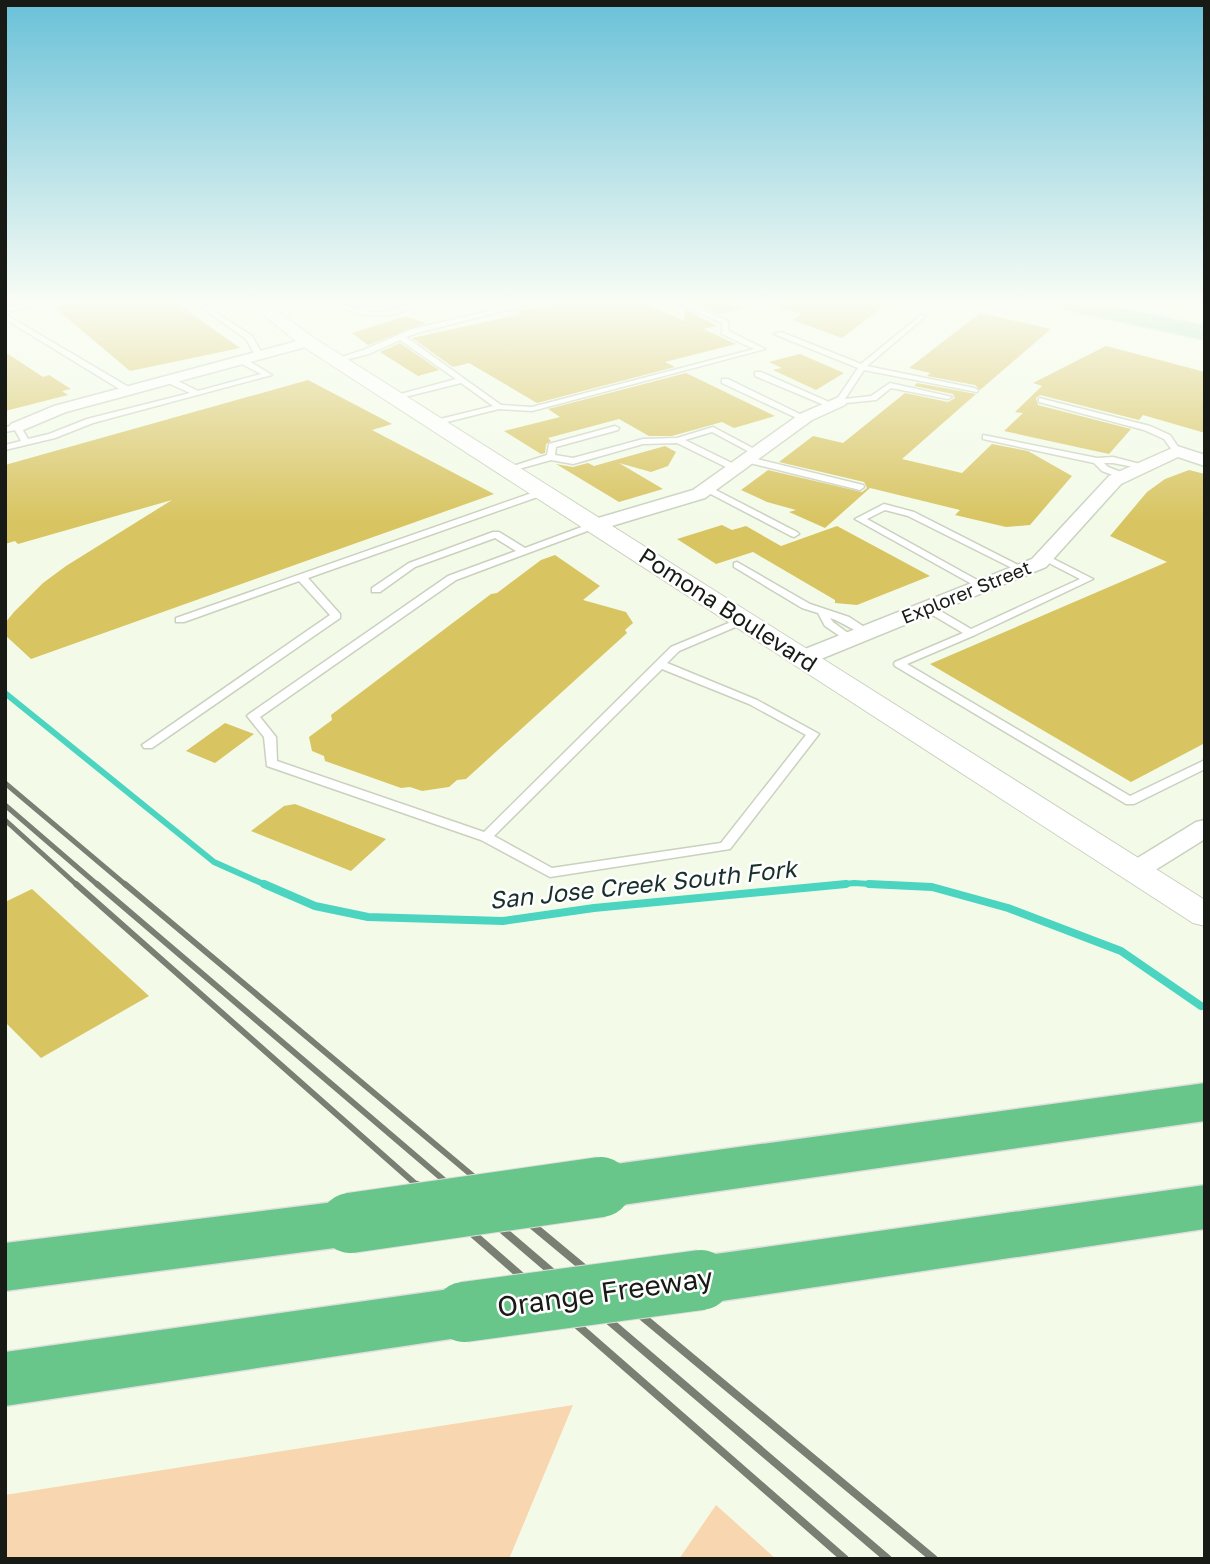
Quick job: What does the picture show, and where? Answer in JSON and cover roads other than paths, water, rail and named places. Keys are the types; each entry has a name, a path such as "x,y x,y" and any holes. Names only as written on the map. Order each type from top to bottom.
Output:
{"highway":[{"path":"5,1267 350,1223 1205,1102"},
{"name":"Orange Freeway","path":"5,1378 1205,1207"}],"street":[{"path":"11,429 60,409 187,375"},
{"name":"Pomona Boulevard","path":"360,375 1205,915"},
{"path":"594,525 699,494 804,418 836,404"},
{"path":"1177,451 1205,461"},
{"name":"Explorer Street","path":"803,658 1039,563 1115,480 1177,451"},
{"path":"1135,872 1205,828"}],"lane":[{"path":"103,375 129,391"},
{"path":"5,448 52,436 90,421 268,375"},
{"path":"455,375 499,407"},
{"path":"435,423 499,407 532,409 662,375"},
{"path":"761,375 836,404 873,398 890,386 948,397"},
{"path":"836,404 856,375"},
{"path":"901,375 974,390"},
{"path":"169,380 197,393"},
{"path":"396,398 462,380"},
{"path":"726,381 804,418"},
{"path":"1042,400 1147,428 1167,437 1177,451"},
{"path":"551,457 552,446 614,428"},
{"path":"11,429 26,442"},
{"path":"508,469 551,457 573,461 643,442 678,440 712,429 748,460"},
{"path":"986,437 1097,461 1113,460 1144,466"},
{"path":"678,440 860,487"},
{"path":"1097,461 1105,469 1123,476"},
{"path":"708,489 794,534"},
{"path":"180,620 543,492"},
{"path":"983,586 860,519 884,507 911,514 1021,569"},
{"path":"594,525 452,578 253,716 270,737 271,763 486,837 550,873 725,846 813,734 753,702 660,664"},
{"path":"376,590 412,565 496,534 523,551"},
{"path":"1044,557 1088,579 899,664 1130,801 1204,763"},
{"path":"737,565 806,606 845,619 859,636"},
{"path":"148,745 336,616 302,578"},
{"path":"928,608 971,633"},
{"path":"822,612 829,624 859,636"},
{"path":"486,837 675,649 743,620"}],"waterway":[{"name":"San Jose Creek South Fork","path":"5,693 214,862 268,886"},
{"name":"San Jose Creek South Fork","path":"264,884 315,906 368,917 503,921 594,908 842,884"},
{"name":"San Jose Creek South Fork","path":"828,886 842,884"},
{"name":"San Jose Creek South Fork","path":"842,884 875,884"},
{"name":"San Jose Creek South Fork","path":"869,884 875,884"},
{"name":"San Jose Creek South Fork","path":"875,884 932,887 1008,908 1121,951 1201,1006"},
{"name":"San Jose Creek South Fork","path":"875,884 903,886"}],"railway":[{"path":"5,783 127,886"},
{"path":"5,805 99,886"},
{"path":"5,820 78,886"},
{"path":"76,884 419,1187"},
{"path":"97,884 452,1187"},
{"path":"125,884 486,1187"},
{"path":"417,1185 845,1559"},
{"path":"450,1185 888,1559"},
{"path":"484,1185 934,1559"}]}
